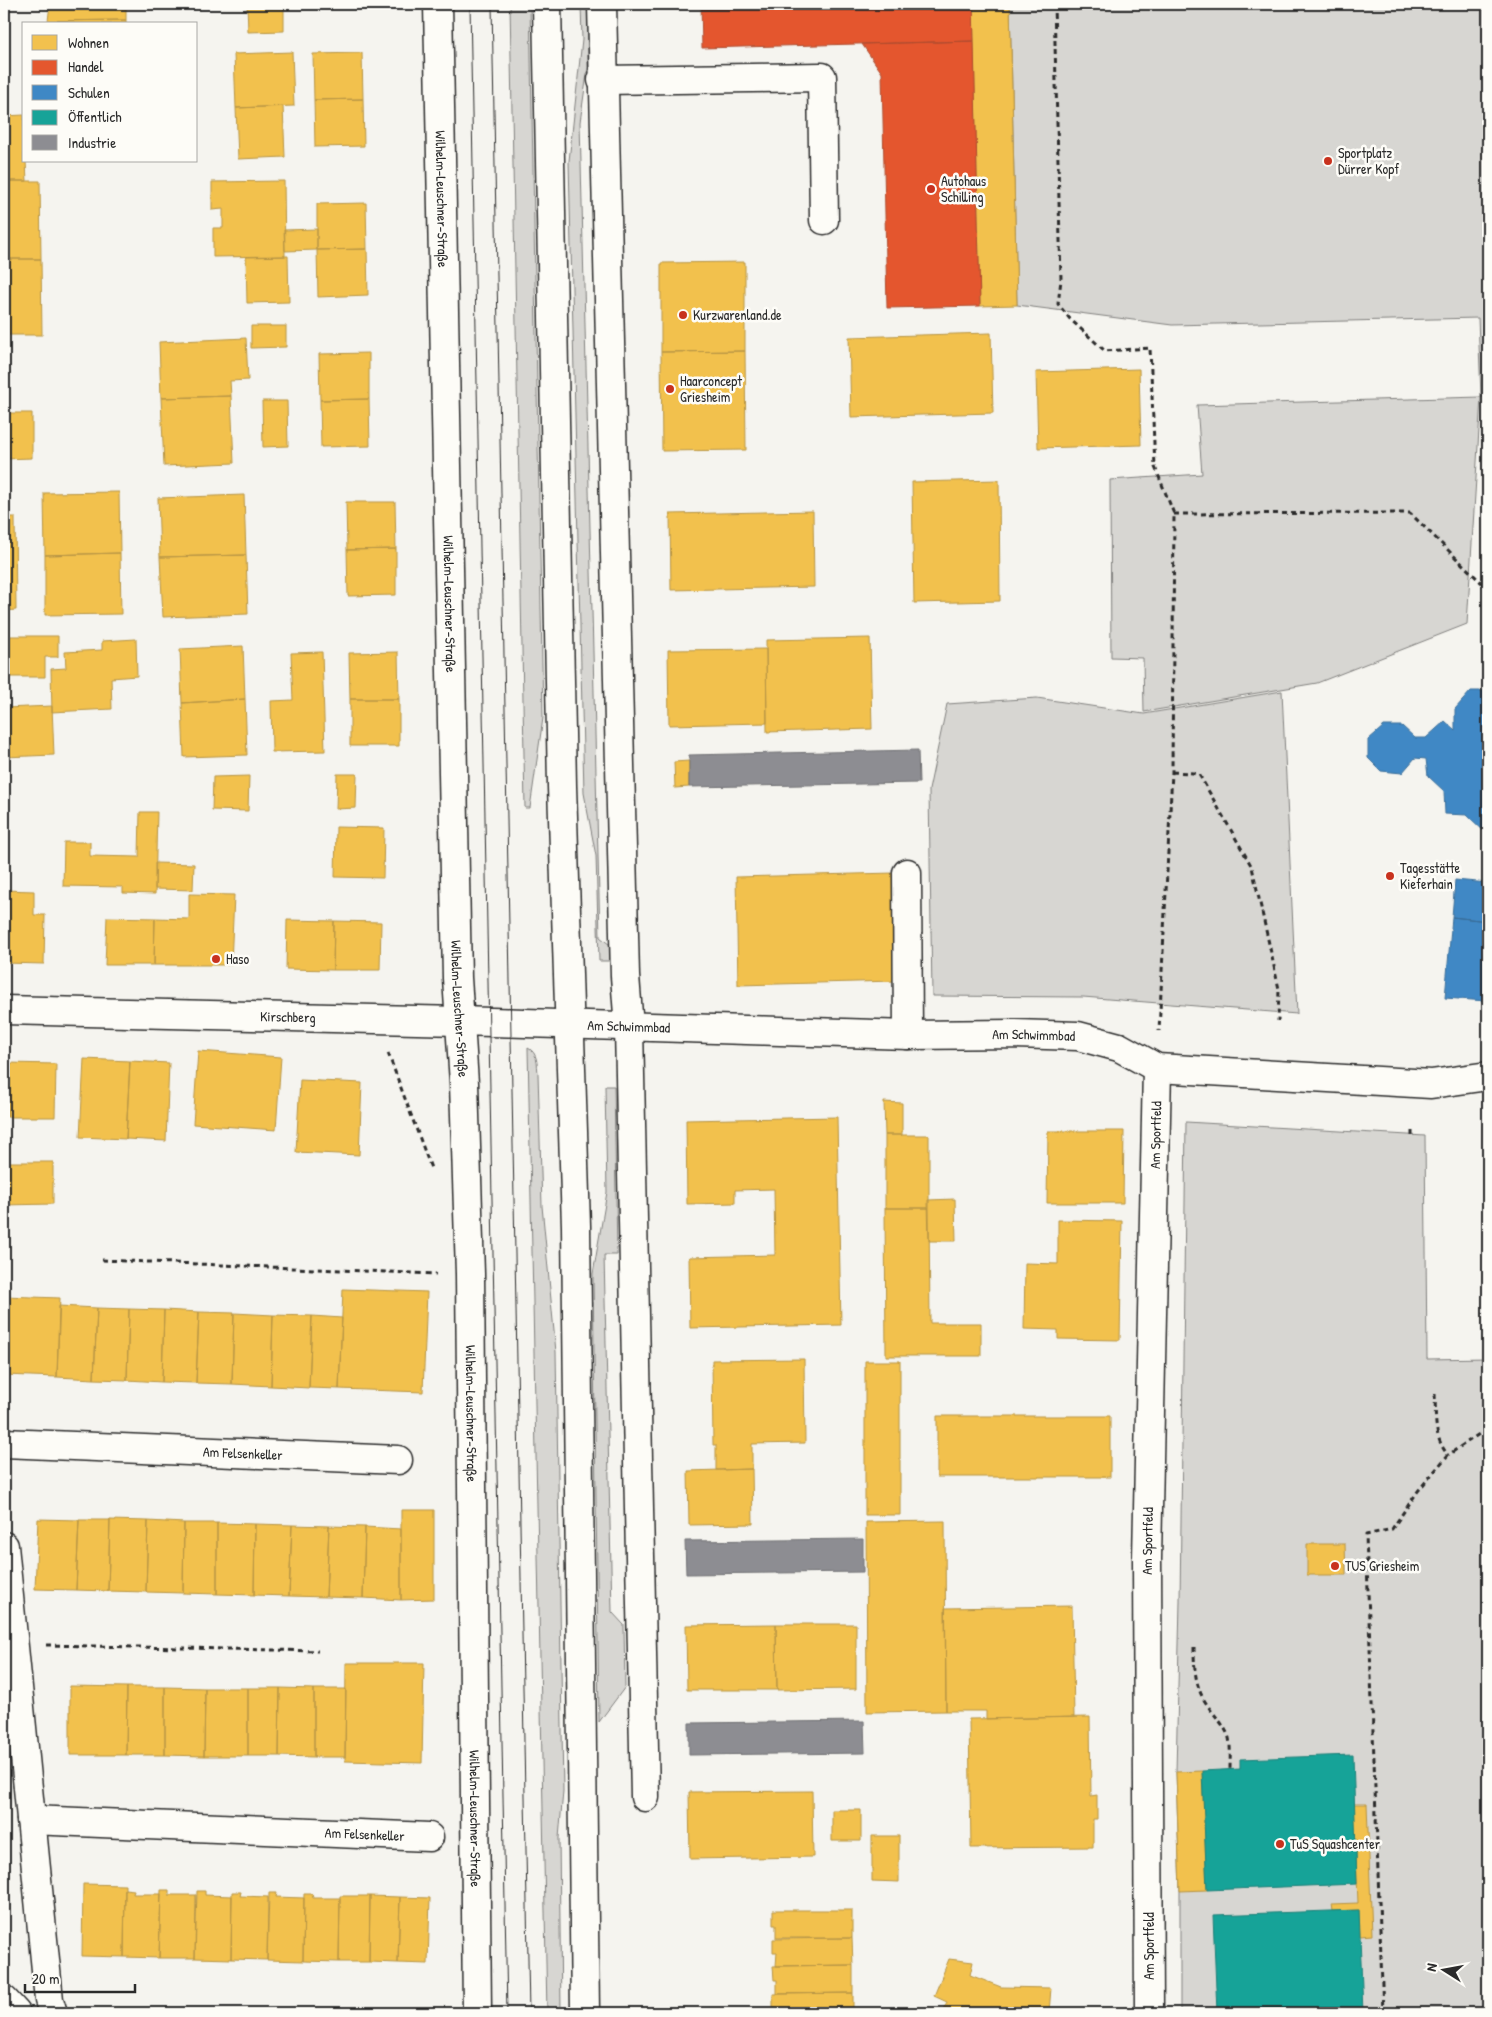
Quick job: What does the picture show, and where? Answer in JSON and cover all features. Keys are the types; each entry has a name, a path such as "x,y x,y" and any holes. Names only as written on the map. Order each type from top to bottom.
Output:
{"street":[{"name":"Wilhelm-Leuschner-Straße","path":"438,4 459,1021 464,1083 470,1274 478,2013"},
{"path":"547,4 562,786 576,1226 585,2013"},
{"path":"602,4 602,80 625,976 630,1027 645,1797"},
{"path":"602,80 822,77 824,220"},
{"path":"907,873 908,1035"},
{"name":"Kirschberg","path":"4,1010 570,1025"},
{"name":"Am Schwimmbad","path":"570,1025 908,1035 1015,1034 1078,1036 1119,1047 1157,1068 1431,1084 1488,1076"},
{"name":"Am Sportfeld","path":"1150,2013 1147,1559 1157,1068"},
{"name":"Am Felsenkeller","path":"4,1443 398,1460"},
{"path":"4,1546 49,2000 53,2013"},
{"name":"Am Felsenkeller","path":"31,1820 429,1837"},
{"path":"4,2000 16,2013"}],"path":[{"path":"1054,4 1061,280 1058,304 1070,320 1105,351 1150,348 1155,467 1174,514 1172,772 1157,1068"},
{"path":"1174,514 1410,513 1488,589"},
{"path":"1172,772 1193,773 1200,776 1252,867 1279,989 1278,1021"},
{"path":"375,1019 433,1174"},
{"path":"1412,1129 1412,1136"},
{"path":"102,1260 444,1274"},
{"path":"1435,1394 1436,1431 1440,1446 1448,1456"},
{"path":"1383,2013 1366,1535 1392,1529 1418,1491 1448,1456 1488,1428"},
{"path":"13,1644 318,1651"},
{"path":"1194,1647 1194,1668 1200,1692 1206,1703 1221,1720 1229,1740 1230,1769"}],"shaded area":[{"path":"510,4 530,4 543,718 530,808 525,808"},
{"path":"581,4 588,4 588,67 580,122 600,937 610,945 610,961 599,961 596,856 584,793 569,161 582,40"},
{"name":"Sportplatz Dürrer Kopf","path":"1010,4 1488,4 1488,397 1481,397 1478,318 1172,325 1017,305"},
{"path":"1481,397 1467,624 1317,683 1144,712 1143,658 1111,657 1110,480 1202,474 1197,405"},
{"path":"1282,691 1297,1014 1083,997 932,996 929,790 947,704 1037,698 1144,714"},
{"path":"528,1048 534,1053 537,1066 542,1206 556,1352 563,1791 559,1838 561,2013 547,2013"},
{"path":"605,1086 614,1086 617,1255 604,1255 612,1612 624,1625 625,1687 599,1722 593,1274 607,1192"},
{"name":"TUS Griesheim","path":"1186,1122 1425,1136 1427,1359 1488,1358 1488,2013 1180,2013 1180,1891 1176,1772"}],"building: Wohnen":[{"path":"50,4 126,4 126,20 48,21"},
{"path":"247,4 284,4 284,31 248,32"},
{"path":"973,4 1010,4 1017,305 980,306"},
{"path":"126,20 126,22 48,22"},
{"path":"292,52 294,106 236,108 234,54"},
{"path":"362,53 363,99 314,100 313,54"},
{"path":"363,99 364,146 315,147 314,100"},
{"path":"283,106 285,157 238,159 236,108"},
{"path":"22,115 22,162 26,162 27,181 4,181 4,116"},
{"path":"4,181 40,181 41,259 4,259"},
{"path":"284,181 285,256 213,257 213,228 223,228 223,209 212,210 212,182"},
{"path":"366,203 367,249 317,250 317,204"},
{"path":"317,229 317,250 285,251 284,230"},
{"path":"367,249 368,295 318,297 317,250"},
{"path":"288,256 289,302 247,303 246,257"},
{"path":"4,259 41,259 42,335 4,335"},
{"path":"745,262 745,351 661,352 661,263"},
{"path":"251,326 286,326 286,347 251,348"},
{"path":"991,333 993,413 851,417 849,337"},
{"path":"246,338 248,380 230,381 231,396 161,398 159,342"},
{"path":"745,351 746,450 662,451 661,352"},
{"path":"369,353 369,399 320,400 319,354"},
{"path":"1139,369 1141,445 1038,448 1036,372"},
{"path":"231,396 234,463 164,466 161,398"},
{"path":"369,399 370,446 321,447 320,400"},
{"path":"262,401 287,401 288,446 263,447"},
{"path":"4,413 32,413 32,458 4,459"},
{"path":"999,480 1000,601 914,603 912,482"},
{"path":"119,492 120,553 45,555 44,493"},
{"path":"244,495 246,555 160,557 158,498"},
{"path":"346,502 395,502 396,549 347,550"},
{"path":"813,511 814,587 671,590 670,514"},
{"path":"4,517 15,517 16,610 4,611"},
{"path":"396,549 396,595 348,596 347,550"},
{"path":"120,553 121,614 45,615 45,555"},
{"path":"246,555 248,614 163,617 160,557"},
{"path":"7,636 58,636 58,657 45,657 45,677 7,677"},
{"path":"870,638 872,729 767,732 766,640"},
{"path":"136,639 137,676 111,678 112,709 52,712 51,669 66,668 65,652 102,650 102,641"},
{"path":"243,646 245,699 182,703 180,649"},
{"path":"766,649 767,723 669,725 668,650"},
{"path":"322,652 325,751 272,752 271,701 293,700 291,653"},
{"path":"398,652 399,699 350,699 349,653"},
{"path":"245,699 247,755 184,757 182,703"},
{"path":"350,699 399,699 399,746 350,746"},
{"path":"52,706 54,755 4,757 4,708"},
{"path":"689,761 689,787 675,788 674,762"},
{"path":"337,774 357,774 356,808 336,809"},
{"path":"249,776 248,811 212,810 213,777"},
{"path":"140,812 157,812 155,894 123,893 123,887 63,886 64,842 90,842 90,856 139,857"},
{"path":"336,827 384,828 383,878 335,877"},
{"path":"155,863 194,864 193,890 155,889"},
{"path":"894,873 896,981 738,985 736,877"},
{"path":"4,890 34,891 34,915 45,915 44,964 4,963"},
{"path":"189,894 234,895 231,965 154,965 155,918 189,919"},
{"path":"107,917 155,918 154,965 105,965"},
{"path":"287,920 334,921 333,970 286,969"},
{"path":"334,921 381,922 380,970 333,970"},
{"path":"198,1051 281,1057 276,1130 193,1124"},
{"path":"84,1059 130,1061 126,1139 80,1137"},
{"path":"130,1061 169,1063 166,1141 126,1139"},
{"path":"4,1063 8,1063 7,1117 4,1116"},
{"path":"8,1063 56,1064 55,1117 7,1117"},
{"path":"300,1080 362,1083 359,1155 296,1152"},
{"path":"884,1102 902,1103 902,1135 885,1135"},
{"path":"837,1117 841,1325 690,1328 689,1257 775,1255 774,1189 735,1190 735,1203 687,1204 686,1120"},
{"path":"1048,1131 1124,1131 1123,1203 1047,1203"},
{"path":"885,1135 929,1135 929,1208 885,1208"},
{"path":"4,1162 53,1162 53,1204 4,1205"},
{"path":"955,1199 956,1241 929,1241 928,1200"},
{"path":"885,1208 929,1208 930,1323 981,1323 981,1356 886,1356"},
{"path":"1058,1220 1122,1221 1120,1340 1058,1339 1058,1330 1024,1329 1025,1263 1058,1264"},
{"path":"343,1289 427,1292 423,1392 339,1389"},
{"path":"4,1296 60,1298 57,1377 4,1375"},
{"path":"59,1306 97,1308 94,1379 57,1377"},
{"path":"97,1308 129,1309 127,1380 94,1379"},
{"path":"129,1309 164,1310 162,1382 127,1380"},
{"path":"164,1310 199,1312 196,1383 162,1382"},
{"path":"199,1312 234,1313 232,1384 196,1383"},
{"path":"234,1313 273,1315 271,1386 232,1384"},
{"path":"273,1315 312,1316 309,1388 271,1386"},
{"path":"312,1316 342,1318 339,1389 309,1388"},
{"path":"804,1359 805,1443 752,1444 752,1469 716,1470 716,1445 713,1445 712,1360"},
{"path":"865,1361 900,1361 900,1515 865,1515"},
{"path":"937,1416 1110,1416 1110,1477 937,1477"},
{"path":"752,1469 753,1524 689,1525 688,1471"},
{"path":"401,1510 434,1510 434,1599 401,1600"},
{"path":"38,1519 79,1520 76,1590 35,1589"},
{"path":"79,1520 110,1520 108,1591 76,1590"},
{"path":"110,1520 148,1521 146,1592 108,1591"},
{"path":"148,1521 184,1523 183,1593 146,1592"},
{"path":"945,1521 946,1711 867,1712 866,1522"},
{"path":"184,1523 217,1523 217,1594 183,1593"},
{"path":"217,1523 255,1524 254,1595 217,1594"},
{"path":"255,1524 292,1525 289,1596 254,1595"},
{"path":"292,1525 329,1526 326,1597 289,1596"},
{"path":"329,1526 365,1527 363,1598 326,1597"},
{"path":"365,1527 401,1529 401,1600 363,1598"},
{"path":"1307,1544 1345,1544 1346,1575 1307,1575"},
{"path":"1072,1606 1074,1717 986,1719 986,1711 946,1711 945,1608"},
{"path":"776,1624 777,1690 687,1690 686,1625"},
{"path":"776,1624 856,1624 856,1689 777,1690"},
{"path":"346,1663 424,1663 422,1763 345,1761"},
{"path":"70,1686 127,1687 126,1755 70,1755"},
{"path":"127,1687 165,1687 165,1755 126,1755"},
{"path":"165,1687 205,1688 204,1756 165,1755"},
{"path":"205,1688 248,1688 248,1756 204,1756"},
{"path":"248,1688 280,1688 279,1756 248,1756"},
{"path":"280,1688 314,1689 314,1757 279,1756"},
{"path":"314,1689 346,1689 345,1757 314,1757"},
{"path":"1090,1717 1091,1796 1097,1795 1097,1819 1093,1819 1093,1847 971,1848 969,1719"},
{"path":"1202,1771 1207,1890 1180,1891 1176,1772"},
{"path":"812,1791 813,1857 690,1859 689,1792"},
{"path":"1354,1804 1367,1804 1372,1935 1360,1936 1359,1910 1332,1911 1331,1904 1358,1903"},
{"path":"832,1810 861,1810 861,1841 832,1841"},
{"path":"872,1836 899,1836 899,1882 872,1881"},
{"path":"83,1884 125,1885 124,1957 82,1956"},
{"path":"125,1889 134,1890 133,1894 161,1894 159,1958 124,1957"},
{"path":"161,1890 169,1890 169,1895 196,1895 195,1958 159,1958"},
{"path":"197,1891 205,1891 205,1895 232,1896 231,1959 195,1958"},
{"path":"232,1892 241,1892 240,1896 268,1897 267,1960 231,1959"},
{"path":"269,1893 277,1893 276,1897 304,1898 303,1961 267,1960"},
{"path":"304,1894 312,1894 313,1898 340,1898 339,1962 303,1961"},
{"path":"340,1896 370,1896 369,1962 339,1962"},
{"path":"370,1896 400,1897 398,1963 369,1962"},
{"path":"400,1897 430,1898 428,1964 398,1963"},
{"path":"773,1910 852,1910 852,1938 776,1938 776,1925 773,1925"},
{"path":"852,1938 853,1965 776,1966 777,1952 773,1952 773,1939"},
{"path":"949,1959 973,1962 970,1975 1001,1987 1051,1988 1049,2013 943,2013 947,2002 934,1996"},
{"path":"853,1965 853,1993 777,1994 777,1980 774,1980 773,1966"},
{"path":"853,1993 853,2013 777,2013 777,2008 773,2007 773,1994"}],"building: Handel":[{"path":"701,4 973,4 974,41 702,48"},
{"name":"Autohaus Schilling","path":"974,41 980,306 887,308 882,73 862,44"}],"building: Schulen":[{"path":"1471,691 1488,691 1488,835 1467,815 1445,814 1444,791 1428,776 1426,759 1415,758 1402,773 1381,771 1368,758 1368,740 1384,726 1402,726 1415,738 1426,738 1445,721 1455,730 1455,709"},
{"path":"1455,880 1488,883 1488,921 1452,917"},
{"path":"1452,917 1488,921 1486,1001 1445,998"}],"building: Öffentlich":[{"name":"TuS Squashcenter","path":"1353,1755 1357,1884 1207,1890 1202,1771 1240,1769 1240,1759"},
{"path":"1359,1910 1363,2013 1217,2013 1213,1915"}],"building: Industrie":[{"path":"918,750 919,783 689,787 689,755"},
{"path":"863,1539 863,1572 686,1574 685,1541"},
{"path":"864,1721 865,1753 689,1755 689,1723"}],"tram line":[{"path":"470,4 507,2013"},
{"path":"492,4 529,2013"}],"place":[{"name":"Sportplatz Dürrer Kopf","path":"1328,161"},
{"name":"Autohaus Schilling","path":"931,189"},
{"name":"Kurzwarenland.de","path":"683,315"},
{"name":"Haarconcept Griesheim","path":"670,389"},
{"name":"Tagesstätte Kieferhain","path":"1390,876"},
{"name":"Haso","path":"216,959"},
{"name":"TUS Griesheim","path":"1335,1566"},
{"name":"TuS Squashcenter","path":"1280,1844"}]}
